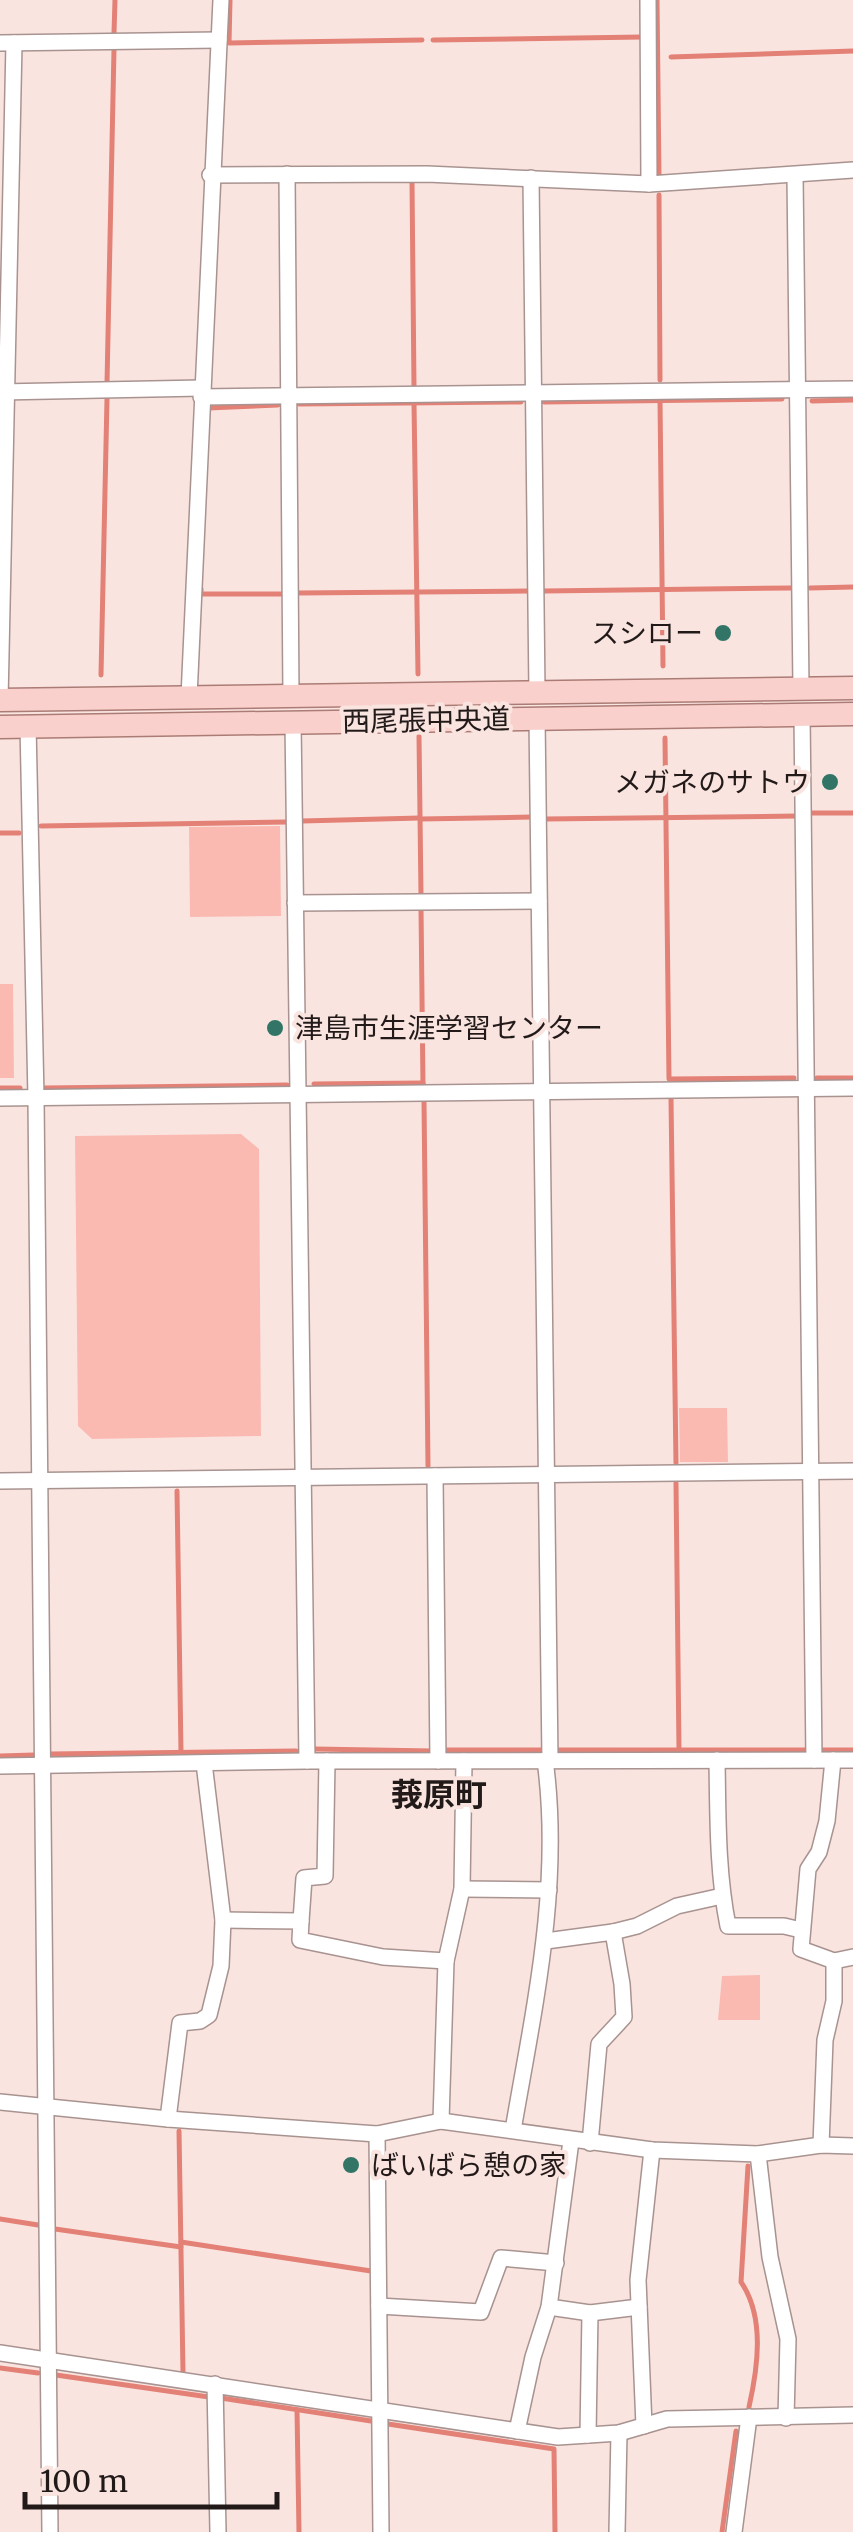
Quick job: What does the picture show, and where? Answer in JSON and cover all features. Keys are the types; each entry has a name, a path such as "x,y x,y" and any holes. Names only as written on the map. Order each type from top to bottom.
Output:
{"main road":[{"name":"西尾張中央道","path":"0,700 853,688"},
{"name":"西尾張中央道","path":"0,727 853,714"}],"street":[{"path":"189,698 221,0"},
{"path":"648,0 649,184"},
{"path":"0,700 7,43 218,40"},
{"path":"210,175 427,174 649,184 853,170"},
{"path":"287,174 291,696"},
{"path":"795,176 801,688"},
{"path":"531,178 536,692"},
{"path":"4,392 202,392 289,397 853,389"},
{"path":"802,715 814,1760"},
{"path":"513,2130 546,1941 549,1890 537,718"},
{"path":"293,722 307,1761"},
{"path":"28,725 36,1098 50,2532"},
{"path":"296,903 539,901"},
{"path":"0,1098 853,1088"},
{"path":"0,1481 853,1471"},
{"path":"435,1476 438,1761"},
{"path":"717,1760 722,1896 728,1926 784,1926 801,1930"},
{"path":"833,1760 827,1821 819,1852 808,1869 801,1949 834,1961 853,1957"},
{"path":"0,1766 853,1760"},
{"path":"327,1761 325,1876 304,1878 300,1940 383,1957 446,1961"},
{"path":"441,2121 446,1961 462,1889 464,1761"},
{"path":"168,2119 180,2022 200,2021 209,2015 221,1966 223,1920 204,1763"},
{"path":"462,1889 549,1890"},
{"path":"546,1941 637,1926 677,1906 722,1896"},
{"path":"223,1920 301,1921"},
{"path":"590,2143 600,2044 624,2016 613,1932"},
{"path":"820,2145 826,2040 834,2001 834,1961"},
{"path":"0,2102 377,2134 441,2121 652,2150 758,2154 820,2145 853,2146"},
{"path":"377,2134 381,2532"},
{"path":"518,2432 533,2357 549,2308 571,2141"},
{"path":"644,2426 639,2307 652,2150"},
{"path":"758,2154 770,2257 788,2338 786,2418"},
{"path":"378,2306 481,2312 501,2258 556,2263"},
{"path":"549,2308 590,2314 639,2307"},
{"path":"588,2435 590,2314"},
{"path":"0,2353 558,2437 618,2433 667,2419 853,2415"},
{"path":"215,2384 218,2532"},
{"path":"734,2532 749,2417"},
{"path":"617,2532 618,2433"}],"shaded area":[{"path":"280,826 281,916 190,917 189,827"},
{"path":"0,984 13,984 14,1078 0,1078"},
{"path":"241,1134 259,1149 261,1436 92,1439 78,1426 75,1136"},
{"path":"679,1408 727,1408 728,1462 680,1462"},
{"path":"760,1975 760,2020 718,2020 722,1976"}],"waterway":[{"path":"114,33 115,0"},
{"path":"230,0 229,43 422,40"},
{"path":"657,0 659,176"},
{"path":"433,40 643,37"},
{"path":"107,383 114,49"},
{"path":"671,57 853,51"},
{"path":"412,181 414,387"},
{"path":"659,195 660,380"},
{"path":"101,675 107,399"},
{"path":"544,402 782,399"},
{"path":"660,400 663,666"},
{"path":"812,401 853,400"},
{"path":"299,404 521,402"},
{"path":"414,403 418,674"},
{"path":"208,408 278,405"},
{"path":"810,588 853,587"},
{"path":"544,591 791,588"},
{"path":"201,589 201,594 285,594"},
{"path":"298,593 528,591"},
{"path":"419,736 421,895"},
{"path":"665,738 669,1079 794,1078"},
{"path":"811,813 853,813"},
{"path":"545,819 798,816"},
{"path":"420,819 532,817"},
{"path":"302,821 420,818"},
{"path":"41,826 286,822"},
{"path":"0,833 19,833"},
{"path":"421,908 423,1086"},
{"path":"817,1078 853,1078"},
{"path":"314,1084 423,1083"},
{"path":"45,1088 287,1085"},
{"path":"0,1088 20,1088"},
{"path":"671,1099 676,1463"},
{"path":"424,1101 428,1466"},
{"path":"676,1483 679,1750"},
{"path":"177,1491 181,1752"},
{"path":"315,1749 432,1751"},
{"path":"444,1750 544,1750"},
{"path":"558,1750 808,1750"},
{"path":"821,1750 853,1750"},
{"path":"50,1754 296,1751"},
{"path":"0,1756 34,1755"},
{"path":"179,2131 183,2372"},
{"path":"748,2166 741,2282 754,2311 757,2343 749,2407"},
{"path":"0,2219 38,2225"},
{"path":"55,2229 181,2247"},
{"path":"181,2242 371,2271"},
{"path":"0,2368 38,2373"},
{"path":"56,2375 209,2397"},
{"path":"221,2398 371,2421"},
{"path":"297,2410 299,2532"},
{"path":"388,2424 554,2449 555,2532"},
{"path":"722,2532 736,2431"}],"place":[{"name":"スシロー","path":"723,633"},
{"name":"メガネのサトウ","path":"830,782"},
{"name":"津島市生涯学習センター","path":"275,1028"},
{"name":"ばいばら憩の家","path":"351,2165"}],"district":[{"name":"莪原町","path":"439,1795"}]}
